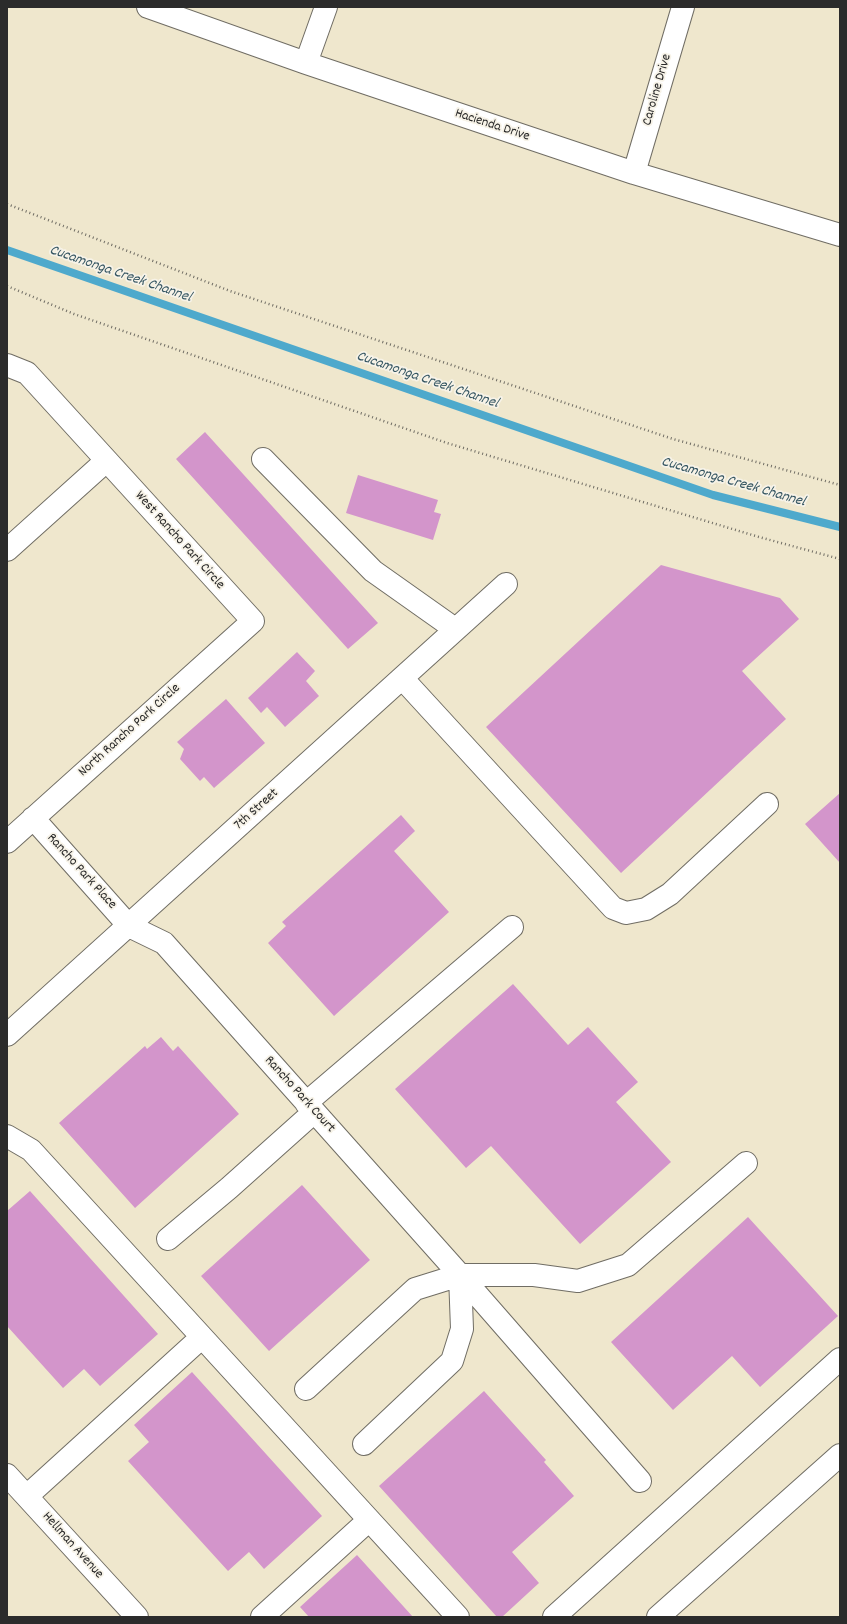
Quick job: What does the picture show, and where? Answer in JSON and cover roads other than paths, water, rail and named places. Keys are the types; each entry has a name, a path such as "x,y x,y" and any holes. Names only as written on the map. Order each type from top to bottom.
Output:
{"street":[{"name":"Hacienda Drive","path":"148,7 306,63 634,173 840,235"},
{"path":"306,63 326,7"},
{"name":"Caroline Drive","path":"634,173 683,7"},
{"name":"West Rancho Park Circle","path":"7,365 26,373 252,621"},
{"path":"263,459 373,570 455,629"},
{"path":"7,550 106,461"},
{"name":"7th Street","path":"7,1035 506,584"},
{"name":"North Rancho Park Circle","path":"7,842 252,621"},
{"path":"402,678 613,908 626,913 646,909 670,894 767,804"},
{"name":"Rancho Park Place","path":"33,818 129,926"},
{"name":"Rancho Park Court","path":"129,926 164,943 460,1275 640,1481"},
{"path":"168,1239 234,1183 310,1107 512,926"},
{"path":"7,1136 31,1150 458,1617"},
{"path":"306,1389 415,1289 460,1275 534,1275 578,1281 628,1265 746,1163"},
{"path":"364,1444 452,1361 462,1329 460,1275"},
{"path":"27,1496 202,1337"},
{"path":"554,1617 840,1358"},
{"path":"658,1617 840,1455"},
{"name":"Hellman Avenue","path":"7,1475 137,1617"},
{"path":"262,1617 369,1520"}],"waterway":[{"name":"Cucamonga Creek Channel","path":"7,250 713,495 840,527"}]}
